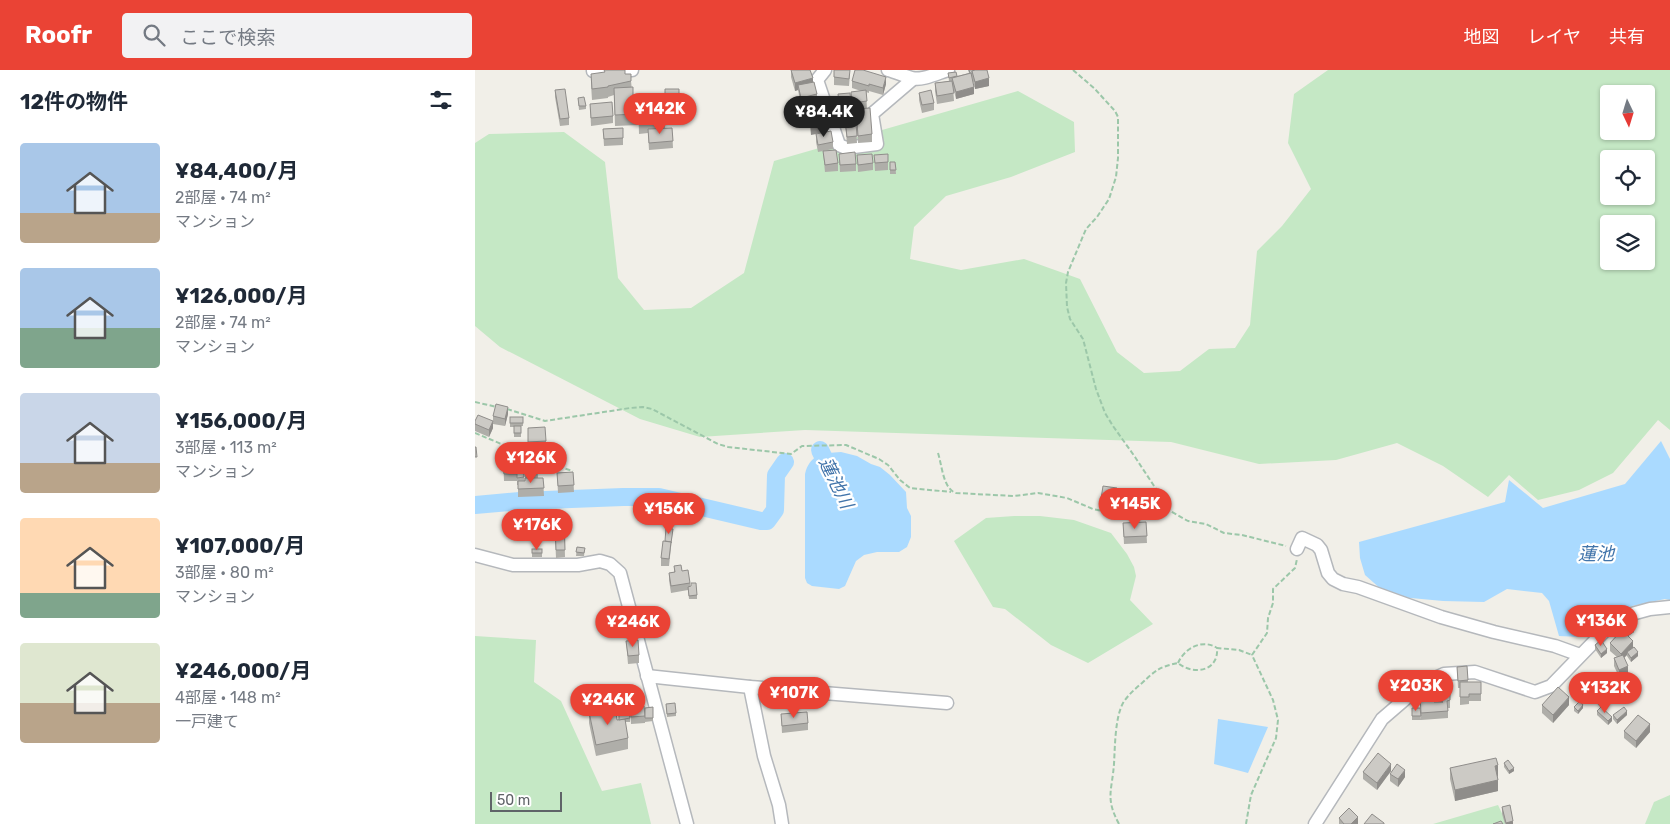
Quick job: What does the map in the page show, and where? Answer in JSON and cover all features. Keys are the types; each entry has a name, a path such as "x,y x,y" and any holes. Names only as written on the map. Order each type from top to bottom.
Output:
{"street":[{"path":"593,71 632,70"},
{"path":"825,70 817,80 839,145 846,148 877,144 872,114 913,79"},
{"path":"888,70 913,79 948,70"},
{"path":"1297,549 1302,538 1317,544 1321,550 1328,573 1333,579 1343,584 1358,587 1441,617 1555,646 1580,656"},
{"path":"475,555 513,565 578,565 600,561 610,564 621,573 687,824"},
{"path":"1315,824 1382,720 1411,694 1431,680 1444,674 1475,672 1535,692 1551,686 1617,618 1650,609 1670,607"},
{"path":"647,676 750,687 947,703"},
{"path":"750,687 782,824"}],"path":[{"path":"1073,70 1094,88 1115,111 1118,117 1118,158 1116,177 1109,199 1086,229 1068,272 1066,283 1067,307 1070,319 1083,339 1096,389 1105,414 1158,492 1165,508"},
{"path":"475,402 498,407"},
{"path":"505,409 545,421 643,407 652,409 728,447 791,454 802,446 846,445 879,459 888,465 900,480 910,488 986,495 1014,496 1038,493 1067,498 1093,509 1103,511 1165,508 1188,521 1206,524 1224,533 1256,538 1297,549 1297,565 1273,588 1273,603 1268,618 1267,633 1252,655"},
{"path":"475,433 542,462 573,471"},
{"path":"938,453 947,486 951,492"},
{"path":"1119,824 1111,806 1110,786 1119,713 1123,702 1130,693 1159,668 1178,663 1187,650 1195,646 1208,644 1217,648 1239,650 1252,655 1273,700 1278,720 1276,738 1251,795 1246,824"},
{"path":"1178,663 1185,669 1193,671 1202,670 1213,664 1217,648"}],"green space":[{"path":"1328,70 1670,70 1670,430 1658,420 1613,473 1579,490 1538,500 1509,475 1488,497 1443,466 1397,443 1336,460 1259,464 1171,442 805,430 700,437 640,419 500,347 475,326 475,143 489,134 564,132 605,162 618,278 644,310 691,308 744,273 774,161 1018,91 1074,122 1075,152 1011,177 946,196 914,227 910,259 961,270 1024,259 1080,279 1117,352 1144,373 1180,371 1209,349 1235,348 1250,325 1257,251 1282,226 1311,189 1288,143 1294,94"},
{"path":"1040,516 1074,520 1111,533 1134,567 1136,576 1130,600 1153,624 1088,663 1051,645 1005,609 993,607 954,541 986,518"},
{"path":"475,636 536,640 534,682 561,701 602,791 641,783 651,824 475,824"},
{"path":"1670,795 1670,824 1645,824 1654,802"},
{"path":"1498,805 1507,824 1433,824"}],"water":[{"name":"蓮池","path":"1661,441 1670,459 1670,600 1665,599 1613,612 1599,625 1580,637 1559,636 1549,601 1542,593 1507,589 1484,602 1400,597 1382,590 1365,575 1360,558 1359,542 1505,502 1509,480 1543,508 1625,484"},
{"path":"841,452 857,456 880,467 906,492 907,508 911,516 911,537 907,547 899,552 877,552 864,555 856,561 845,586 839,589 812,586 807,583 805,578 805,474 810,462 818,456"},
{"path":"1218,719 1268,727 1248,773 1214,764"}],"building":[{"path":"604,70 625,70 625,74 631,74 631,81 592,89 591,74 605,72"},
{"path":"791,70 810,70 813,78 795,83"},
{"path":"834,70 850,70 849,79 834,77"},
{"path":"855,70 863,70 886,77 883,88 852,81"},
{"path":"987,70 989,78 975,82 972,71"},
{"path":"956,72 957,76 949,78 948,73"},
{"path":"971,73 974,87 956,92 952,78"},
{"path":"952,81 954,93 937,96 935,83"},
{"path":"814,82 817,94 801,98 798,85"},
{"path":"633,87 633,100 637,100 638,114 615,115 614,88"},
{"path":"565,89 569,118 560,119 555,90"},
{"path":"665,89 679,89 679,99 665,100"},
{"path":"866,90 867,101 852,103 851,92"},
{"path":"931,90 934,103 922,105 919,93"},
{"path":"850,93 851,103 839,104 838,94"},
{"path":"655,96 656,100 664,100 665,122 639,123 638,100 644,100 644,97"},
{"path":"584,97 586,106 579,106 578,98"},
{"path":"820,99 821,109 807,112 806,102"},
{"path":"612,102 613,116 591,118 590,104"},
{"path":"870,108 872,134 858,136 856,109"},
{"path":"855,110 857,136 847,137 844,111"},
{"path":"825,113 827,125 811,128 809,116"},
{"path":"623,128 623,138 604,139 603,129"},
{"path":"672,128 673,141 649,143 648,129"},
{"path":"831,131 833,142 818,145 816,134"},
{"path":"836,150 838,163 825,165 823,151"},
{"path":"855,152 856,164 840,165 839,154"},
{"path":"872,154 873,163 858,165 857,155"},
{"path":"888,154 888,162 875,163 874,155"},
{"path":"890,162 895,162 896,170 890,170"},
{"path":"496,404 508,407 505,419 493,416"},
{"path":"478,415 493,421 489,430 475,424"},
{"path":"510,417 523,417 523,423 510,423"},
{"path":"514,426 521,426 521,433 514,433"},
{"path":"545,427 546,441 528,442 528,428"},
{"path":"537,445 547,449 545,455 535,452"},
{"path":"515,448 515,454 523,454 524,477 517,478 517,474 504,474 503,449"},
{"path":"537,458 538,471 525,471 525,459"},
{"path":"573,472 574,485 558,486 557,473"},
{"path":"525,478 543,478 544,488 518,489 518,481 525,481"},
{"path":"1103,486 1117,488 1115,501 1101,499"},
{"path":"564,518 565,550 556,550 555,527 546,528 546,519"},
{"path":"1146,522 1147,536 1124,537 1123,523"},
{"path":"666,528 673,529 671,543 665,541"},
{"path":"663,541 671,542 669,559 661,558"},
{"path":"577,547 585,548 584,553 576,552"},
{"path":"532,549 542,549 542,553 532,553"},
{"path":"681,565 682,571 688,570 690,583 671,586 669,573 675,572 674,566"},
{"path":"691,583 696,583 697,595 689,596 688,587 691,586"},
{"path":"1627,613 1634,625 1625,631 1618,619"},
{"path":"1622,630 1633,641 1621,654 1610,643"},
{"path":"638,640 639,655 628,656 626,641"},
{"path":"1601,640 1607,649 1601,654 1595,645"},
{"path":"1634,647 1638,652 1631,658 1627,652"},
{"path":"1623,655 1628,666 1619,670 1614,658"},
{"path":"1467,666 1468,680 1458,681 1457,667"},
{"path":"1603,678 1612,689 1600,699 1590,688"},
{"path":"1460,682 1481,682 1481,694 1469,694 1469,697 1460,697"},
{"path":"1580,685 1588,691 1584,697 1576,691"},
{"path":"1558,687 1569,697 1553,715 1542,705"},
{"path":"1436,691 1450,691 1450,700 1447,701 1448,711 1421,713 1420,696 1434,695 1434,702 1443,702 1436,701"},
{"path":"1580,701 1583,705 1578,711 1574,707"},
{"path":"675,703 676,713 667,714 666,704"},
{"path":"644,706 645,716 631,717 630,707"},
{"path":"615,707 617,720 625,719 628,738 596,745 589,712"},
{"path":"653,707 653,718 645,718 645,708"},
{"path":"1601,707 1612,717 1608,721 1597,711"},
{"path":"1624,707 1627,711 1617,720 1613,715"},
{"path":"1412,708 1420,708 1421,716 1412,716"},
{"path":"807,712 808,723 782,726 781,714"},
{"path":"629,713 630,718 619,720 619,714"},
{"path":"1638,715 1650,724 1636,741 1624,731"},
{"path":"1378,753 1391,764 1377,783 1363,772"},
{"path":"1496,758 1498,765 1495,766 1498,780 1455,790 1450,768"},
{"path":"1508,760 1514,768 1509,771 1504,763"},
{"path":"1397,764 1405,770 1398,779 1390,774"},
{"path":"1510,805 1513,821 1506,823 1502,807"},
{"path":"1349,808 1358,817 1351,824 1344,824 1339,818"},
{"path":"1372,814 1384,823 1384,824 1364,824"}],"waterway":[{"name":"蓮池川","path":"820,450 832,475"},
{"name":"蓮池川","path":"475,505 520,501 659,497 767,521 775,510 776,475 785,462"}]}
